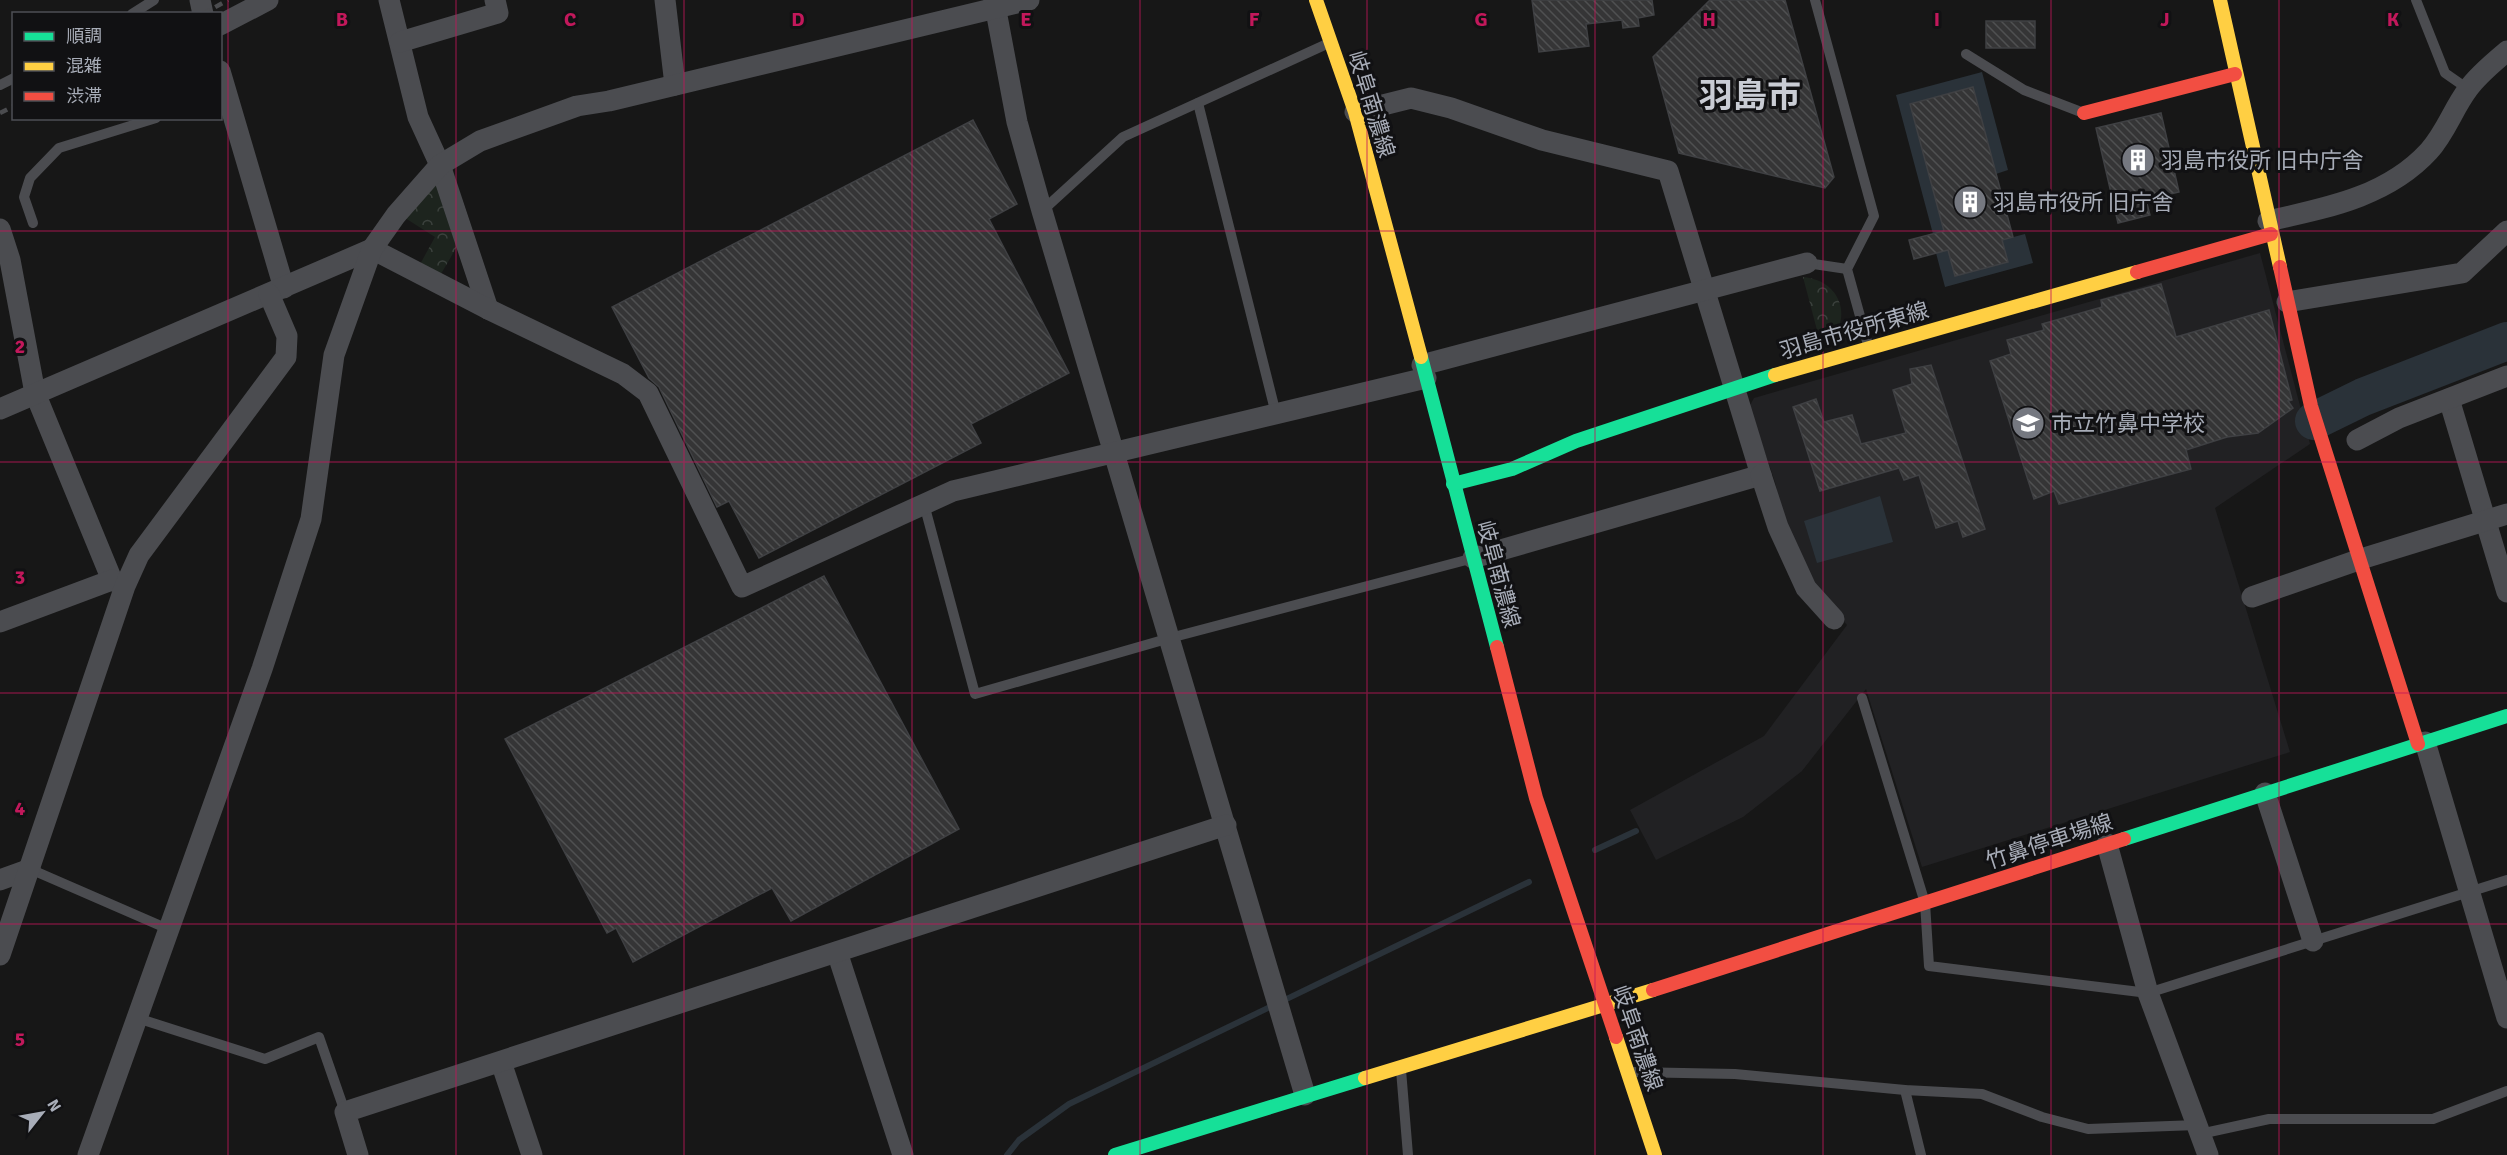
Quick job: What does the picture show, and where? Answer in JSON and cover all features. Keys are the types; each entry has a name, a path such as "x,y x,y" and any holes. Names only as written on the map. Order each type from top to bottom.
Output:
{"street":[{"path":"222,24 268,0"},
{"path":"389,0 418,117 440,165 488,309"},
{"path":"400,42 498,14 495,0"},
{"path":"665,0 675,85"},
{"path":"88,1155 262,669 311,519 334,355 372,249 396,215 440,165 480,141 577,106 675,85 995,5 1029,0"},
{"name":"岐阜南濃線","path":"1316,0 1355,112 1536,798 1655,1155"},
{"path":"2220,0 2311,406 2470,892 2507,1018"},
{"path":"995,5 1017,122 1042,211 1305,1095"},
{"path":"2270,227 2346,203 2392,182 2428,152 2450,123 2468,89 2507,51"},
{"path":"2084,113 2235,74"},
{"path":"1355,112 1411,98 1451,108 1542,140 1668,171 1778,527 1806,588 1834,619"},
{"path":"0,955 30,869 119,583 286,357 287,336 277,291 224,99"},
{"name":"羽島市役所東線","path":"1454,484 1512,469 1576,441 1734,386 1869,348 2270,227"},
{"path":"0,229 10,260 35,393 119,583"},
{"path":"2287,302 2462,273 2507,231"},
{"path":"0,409 372,249"},
{"path":"372,249 488,309 623,374 648,393 742,587 953,491 1276,414 1705,289 1807,263"},
{"path":"2357,440 2399,418 2507,376"},
{"path":"2449,399 2507,592"},
{"path":"1473,558 1761,475"},
{"path":"2252,597 2361,559 2507,514"},
{"path":"0,622 119,583"},
{"name":"竹鼻停車場線","path":"1115,1155 1182,1132 1604,1006 2507,716"},
{"path":"2265,793 2313,941"},
{"path":"358,1155 345,1112 1226,825"},
{"path":"2107,844 2148,993 2208,1155"},
{"path":"0,880 30,869"},
{"path":"837,952 903,1155"},
{"path":"501,1062 532,1155"},
{"path":"1174,1155 1182,1132"}],"lane":[{"path":"135,12 154,0"},
{"path":"1815,0 1874,216 1847,269 1869,348"},
{"path":"2416,0 2445,73 2468,89"},
{"path":"1042,211 1123,137 1331,42"},
{"path":"1966,54 2024,90 2084,113"},
{"path":"1198,103 1276,414"},
{"path":"33,222 24,197 30,178 59,148 150,120"},
{"path":"1807,263 1847,269"},
{"path":"924,504 975,694 1170,638 1473,558"},
{"path":"1862,698 1925,903 1929,966 2148,993 2507,880"},
{"path":"30,869 168,929"},
{"path":"137,1018 265,1059 319,1037 345,1112"},
{"path":"1401,1067 1408,1155"},
{"path":"1628,1072 1735,1074 1905,1090 1982,1094 2042,1117 2088,1129 2199,1129 2269,1119 2433,1119 2507,1092"},
{"path":"1905,1090 1921,1155"}],"shaded area":[{"path":"1982,72 2008,170 1996,174 1973,87 1910,104 1944,231 1933,234 1896,95"},
{"path":"2025,234 2033,263 1945,287 1936,253 1948,250 1955,276 2007,261 2002,240"},
{"path":"2260,253 2310,444 2215,508 2290,752 1922,867 1866,689 1802,771 1743,817 1656,860 1630,810 1764,736 1847,625 1810,584 1784,522 1775,482 1749,407 1754,398"},
{"path":"1880,496 1893,542 1817,563 1804,521"}],"green space":[{"path":"440,172 462,238 438,279 418,268 435,237 402,216"},
{"path":"1803,277 1817,280 1828,287 1836,295 1840,306 1841,317 1838,328 1832,339 1822,349"}],"building":[{"path":"1532,0 1652,0 1654,15 1638,18 1639,26 1623,28 1622,20 1586,24 1589,46 1539,52"},
{"path":"1710,0 1785,0 1834,177 1825,188 1679,153 1653,57"},
{"path":"1986,21 2035,21 2035,48 1986,48"},
{"name":"羽島市役所 旧庁舎","path":"1973,87 2013,237 2002,240 2008,262 1955,276 1948,250 1914,259 1909,240 1944,231 1910,104"},
{"name":"羽島市役所 旧中庁舎","path":"2161,113 2179,192 2146,200 2150,215 2118,223 2096,128"},
{"path":"973,120 1017,204 989,219 1069,373 971,424 981,443 759,558 729,501 717,507 659,387 649,378 612,307"},
{"path":"2161,284 2176,337 2269,310 2292,400 2288,401 2293,408 2258,433 2227,437 2186,450 2191,469 2059,504 2054,491 2034,499 1990,361 2011,354 2007,340 2044,330 2042,324 2102,307 2101,300"},
{"path":"1931,365 1985,529 1963,537 1958,521 1936,528 1919,475 1904,480 1899,468 1820,491 1793,407 1816,399 1824,422 1852,415 1861,444 1906,433 1893,390 1912,384 1910,369"},
{"path":"824,576 959,829 791,921 772,888 633,962 616,928 607,933 505,739"}],"waterway":[{"path":"2314,421 2363,397 2507,341"},
{"path":"1595,850 1636,831"},
{"path":"1007,1155 1019,1140 1069,1104 1529,882"}],"railway":[{"path":"207,12 228,0"},
{"path":"0,113 12,107"}],"traffic: fast":[{"path":"1421,357 1497,647"},
{"path":"1453,484 1512,469 1576,441 1775,375"},
{"path":"2124,839 2507,716"},
{"path":"1115,1155 1365,1078"}],"traffic: slow":[{"path":"1316,0 1355,112 1421,357"},
{"path":"2220,0 2280,267"},
{"path":"1775,375 2137,272"},
{"path":"1365,1078 1653,990"},
{"path":"1616,1037 1655,1155"}],"traffic: jam":[{"path":"2084,113 2235,74"},
{"path":"2137,272 2271,234"},
{"path":"2280,267 2311,406 2418,744"},
{"path":"1497,647 1536,798 1616,1037"},
{"path":"1653,990 2124,839"}],"place":[{"name":"羽島市役所 旧中庁舎","path":"2138,160"},
{"name":"羽島市役所 旧庁舎","path":"1970,202"},
{"name":"市立竹鼻中学校","path":"2028,423"}],"district":[{"name":"羽島市","path":"1750,95"}]}
